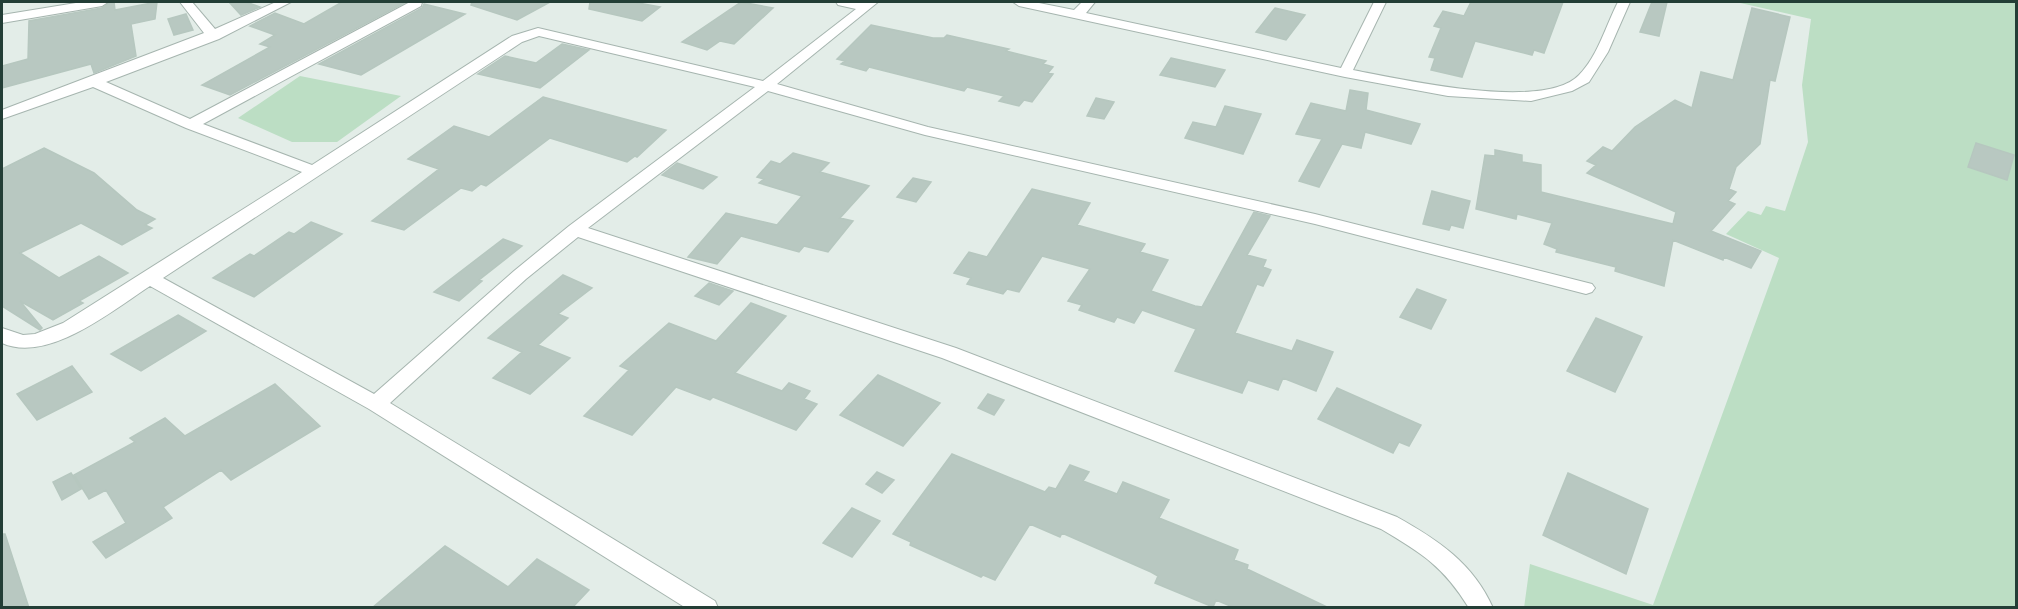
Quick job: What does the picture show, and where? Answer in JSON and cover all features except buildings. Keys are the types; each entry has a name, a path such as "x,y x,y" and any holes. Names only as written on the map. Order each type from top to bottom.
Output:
{"street":[{"path":"2,19 102,2"},
{"path":"186,2 194,15 214,36"},
{"path":"2,115 214,36 285,2"},
{"path":"842,2 869,4"},
{"path":"1019,2 1345,73 1448,92 1497,97 1531,97 1549,94 1584,79 1591,71 1624,2"},
{"path":"1077,15 1089,2"},
{"path":"1345,73 1380,2"},
{"path":"191,125 417,3"},
{"path":"376,404 520,275 575,230 763,85 818,47 869,4"},
{"path":"2,334 10,340 23,343 47,339 150,278 313,171 531,33 548,33 763,85 925,131 1315,219 1586,288"},
{"path":"94,82 191,125 313,171"},
{"path":"575,230 949,353 1389,523 1429,546 1460,573 1482,608"},
{"path":"150,278 376,404 707,608"}],"green space":[{"path":"1736,2 2016,2 2016,607 1524,608 1530,564 1653,605 1779,258 1726,234 1748,211 1761,215 1766,206 1785,211 1808,142 1802,85 1811,19"},
{"path":"300,76 401,96 337,142 292,142 238,118"}]}
